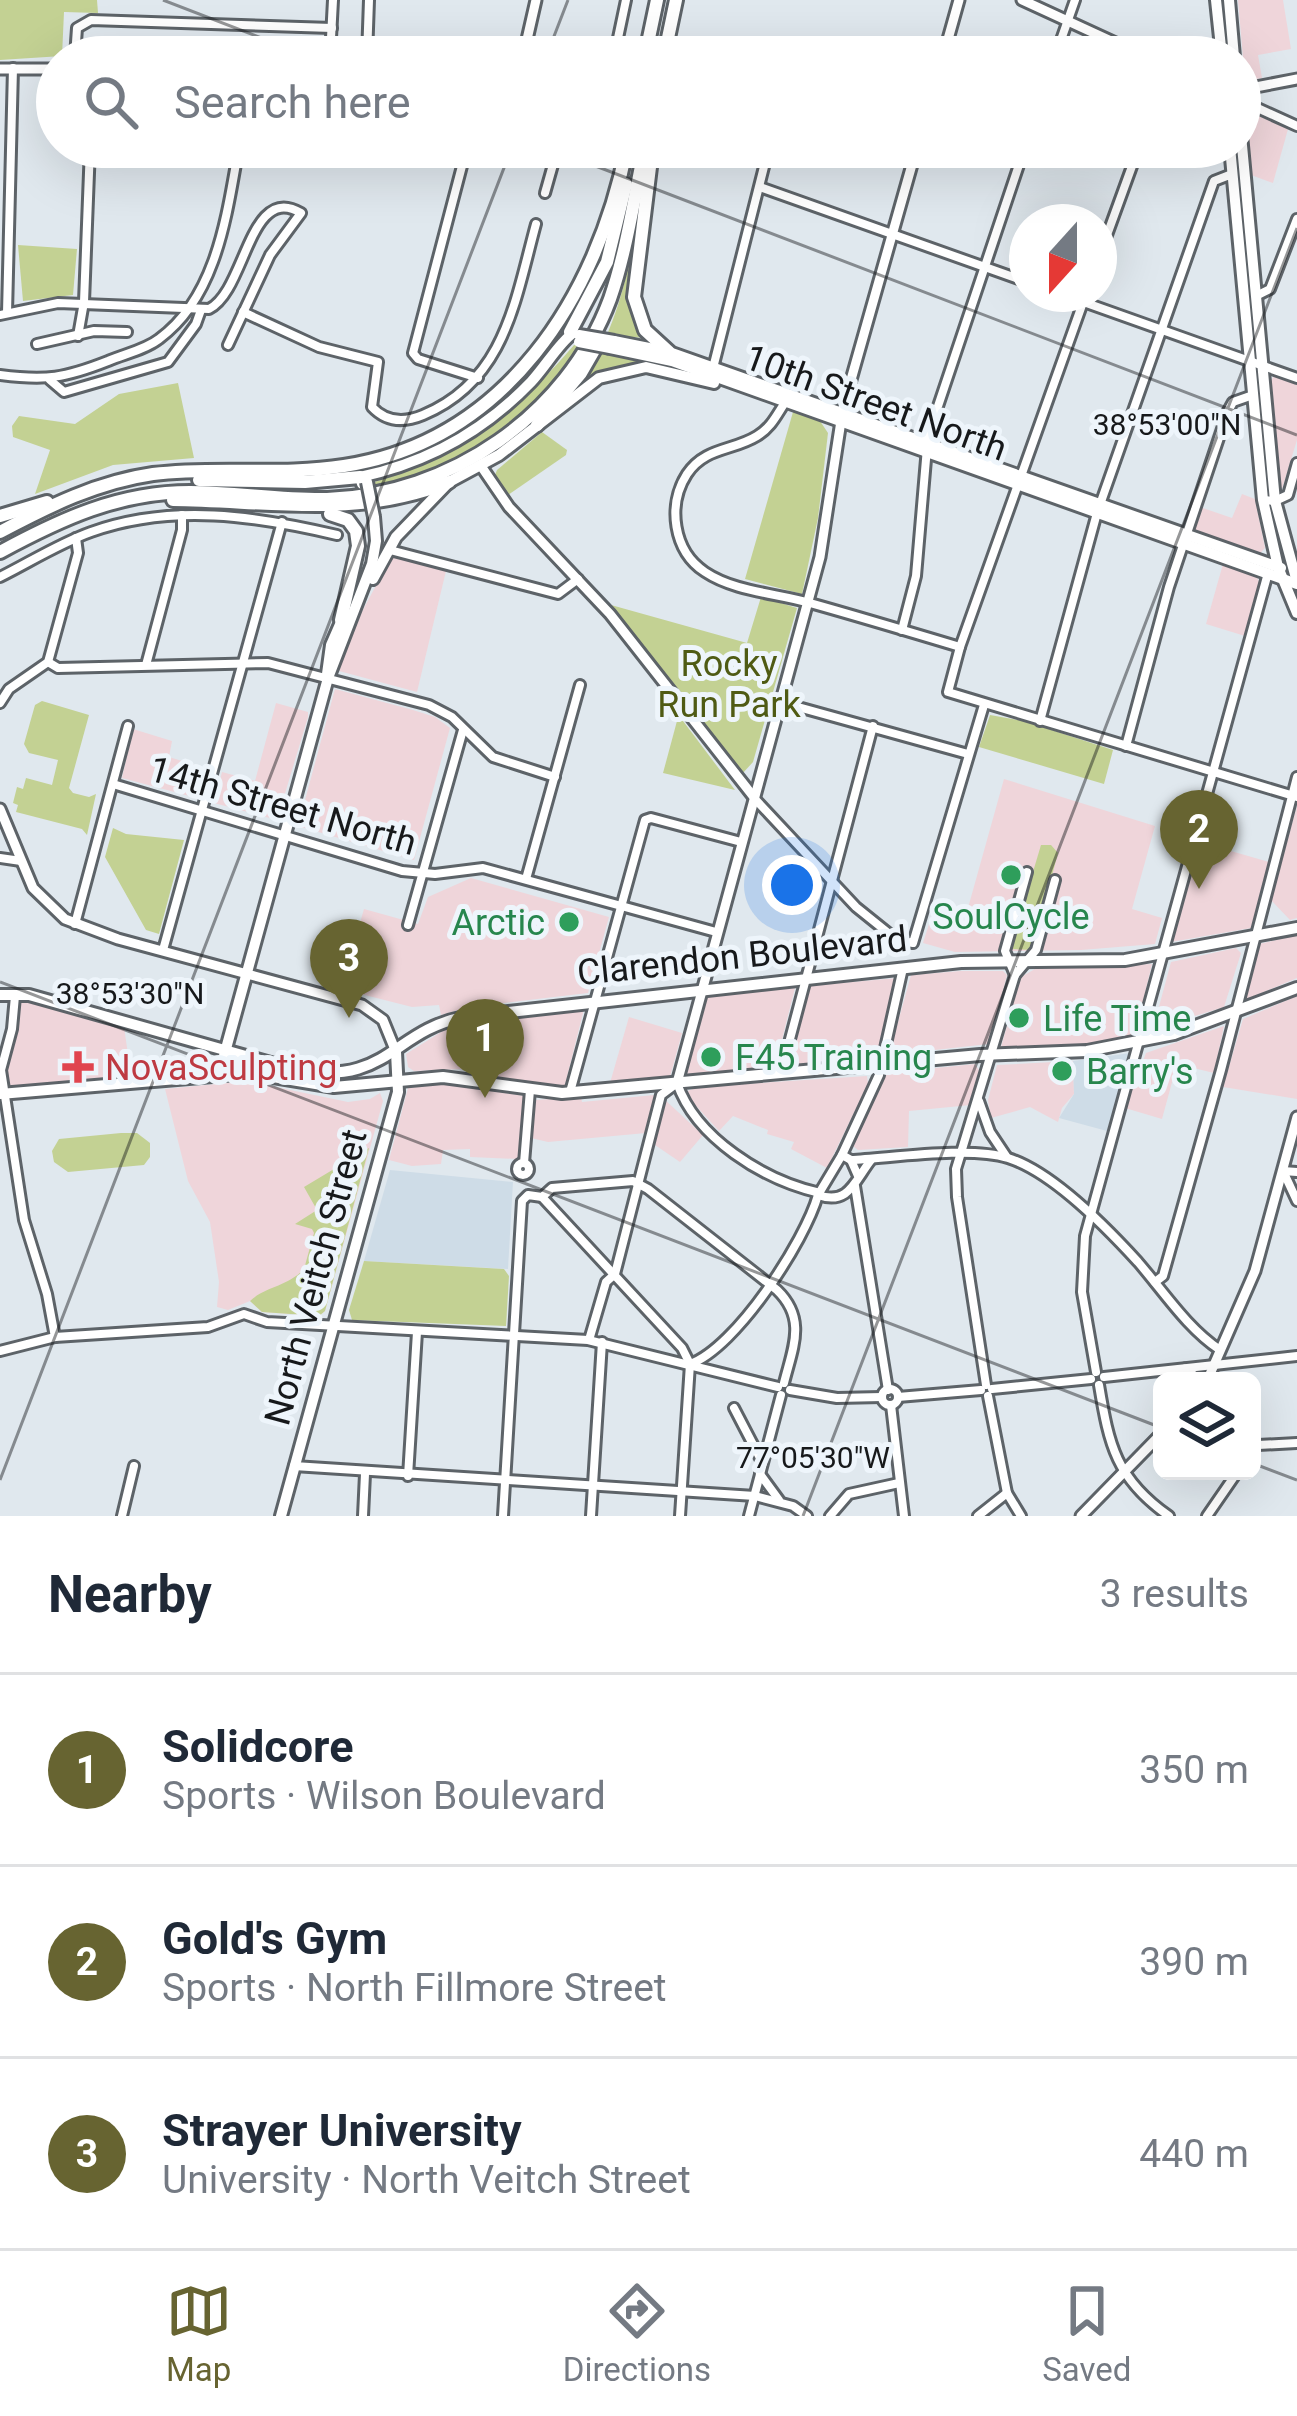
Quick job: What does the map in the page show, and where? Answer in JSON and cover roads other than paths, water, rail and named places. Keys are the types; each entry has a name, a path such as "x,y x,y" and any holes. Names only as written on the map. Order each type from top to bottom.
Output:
{"highway":[{"path":"650,36 658,0"},
{"path":"668,36 676,0"},
{"path":"0,515 138,477 345,466 406,449 464,420 523,370 568,308 603,236 621,168"},
{"path":"573,336 612,246 627,168"},
{"path":"0,552 74,514 136,496 186,492 347,497 398,488 462,464 517,427 563,380 600,321 621,263 644,168"},
{"path":"647,168 634,297 645,330 669,352"},
{"path":"537,425 581,373 599,342 619,295 621,263"},
{"path":"138,477 363,479"},
{"path":"136,496 333,508 394,501 449,482"},
{"path":"0,532 65,499"},
{"path":"281,506 340,515 354,527 358,546 343,625"}],"main road":[{"path":"1216,0 1220,36"},
{"path":"1229,0 1232,36"},
{"path":"1232,168 1249,297"},
{"path":"1242,168 1254,362 1269,501 1297,613"},
{"path":"219,1075 328,678 326,665 374,559 372,518 363,479 422,458 474,430 530,383 573,336"},
{"name":"10th Street North","path":"573,336 669,352 785,399 1287,576"},
{"name":"10th Street North","path":"612,344 712,371"},
{"path":"343,625 400,532 449,482 482,466 598,378 632,368 667,370 785,399"},
{"name":"Clarendon Boulevard","path":"0,995 15,994 225,1050 303,1077 359,1070 453,1019 903,968 1162,955 1297,928"},
{"path":"2,1094 256,1073 346,1087 454,1077 570,1092 992,1054 1087,1051 1139,1044 1297,988"},
{"name":"North Veitch Street","path":"281,1516 398,1079 396,1052"}],"street":[{"path":"331,36 333,0"},
{"path":"368,36 369,0"},
{"path":"528,36 536,0"},
{"path":"618,36 626,0"},
{"path":"949,36 959,0"},
{"path":"1022,0 1100,36"},
{"path":"1062,36 1075,0"},
{"path":"76,36 77,28 91,20 332,28"},
{"path":"13,68 3,314 84,302 190,305 201,310 216,306 226,296 265,216 280,206 290,206 301,213 269,255 228,344"},
{"path":"0,70 36,69"},
{"path":"1261,86 1297,79"},
{"path":"1261,110 1297,127"},
{"path":"78,336 84,302 89,168"},
{"path":"0,375 50,380 157,341 190,305 220,243 235,168"},
{"path":"461,168 413,348 418,359 478,379"},
{"path":"545,193 552,168"},
{"path":"712,371 764,168"},
{"path":"589,1340 604,1288 615,1274 661,1095 676,1083 808,602 825,538 841,418 910,168"},
{"path":"902,630 916,576 926,448 1018,168"},
{"path":"1117,206 1131,168"},
{"path":"1040,721 1098,509 1214,181 1232,174"},
{"path":"760,187 1009,276"},
{"path":"1249,297 1270,289 1297,219"},
{"path":"243,312 320,347 378,362 370,401 384,417 418,418 460,396 478,379 500,344 536,224"},
{"path":"50,380 64,392 159,367 176,354 201,310"},
{"path":"1117,311 1297,378"},
{"path":"1079,312 960,646 948,692 1294,796"},
{"path":"37,344 94,331 127,332"},
{"path":"1126,746 1184,540 1230,405 1257,394"},
{"path":"785,399 768,428 694,464 681,484 675,520 686,552 705,572 739,587 960,646"},
{"path":"1269,501 1288,495 1297,463"},
{"path":"482,466 508,507 610,614 753,796 831,881 897,940 909,944 915,940 984,705"},
{"path":"146,665 182,530 182,514"},
{"path":"0,577 76,538 123,523 182,514 282,522 337,535"},
{"path":"163,950 282,522"},
{"path":"0,703 9,689 48,662 77,556 76,538"},
{"path":"388,549 558,593 578,580"},
{"path":"1169,1516 1122,1472 1110,1445 1082,1292 1082,1256 1255,618 1287,576"},
{"path":"48,662 58,668 275,664 429,705 493,757 555,777"},
{"path":"526,879 580,685"},
{"path":"779,701 968,754"},
{"path":"75,924 128,726"},
{"path":"781,1073 873,726"},
{"path":"408,926 463,729"},
{"path":"1154,1282 1165,1269 1297,777"},
{"name":"14th Street North","path":"113,784 402,871 424,874 476,867 716,932"},
{"path":"0,809 4,828 39,897 75,924 353,1002 380,1015 396,1052"},
{"path":"570,1092 645,820 741,842"},
{"path":"0,858 21,861"},
{"path":"1015,976 1005,951 1027,872"},
{"path":"1021,1516 1007,1493 987,1390 956,1169 1015,976 1036,950 1055,880"},
{"path":"690,1364 706,1358 734,1334 770,1285 846,1158 881,1064 903,968"},
{"path":"15,994 2,1065 2,1094 23,1218 55,1337"},
{"path":"676,1083 687,1109 723,1145 760,1168 860,1215"},
{"path":"524,1162 530,1090"},
{"path":"980,1101 990,1132 1006,1157 1055,1185 1090,1215 1231,1364"},
{"path":"1210,1372 1248,1290 1297,1118"},
{"path":"846,1158 1006,1157"},
{"path":"846,1158 856,1181 885,1394"},
{"path":"822,1198 856,1181 872,1159"},
{"path":"1283,1172 1297,1172"},
{"path":"1283,1172 1297,1201"},
{"path":"542,1197 552,1188 640,1184 770,1285 794,1311 798,1325 749,1516"},
{"path":"503,1516 522,1201 528,1195 542,1197 682,1348 690,1364 680,1516"},
{"path":"0,1351 55,1337 208,1327 244,1314 267,1322 333,1327 589,1340 826,1397 885,1394 894,1401 1297,1356"},
{"path":"408,1476 417,1332"},
{"path":"591,1516 602,1342"},
{"path":"1185,1369 1190,1372"},
{"path":"894,1401 904,1516"},
{"path":"734,1408 779,1501"},
{"path":"1081,1516 1153,1442"},
{"path":"1261,1445 1297,1443"},
{"path":"122,1516 134,1466"},
{"path":"294,1466 754,1496 779,1501 807,1516"},
{"path":"363,1516 365,1474"},
{"path":"1207,1516 1232,1480"},
{"path":"830,1516 849,1494 899,1483"},
{"path":"978,1516 1007,1493"}],"place":[{"name":"SoulCycle","path":"1011,875"},
{"name":"Gold's Gym","path":"1199,889"},
{"name":"Arctic","path":"569,922"},
{"name":"Strayer University","path":"349,1018"},
{"name":"Life Time","path":"1019,1018"},
{"name":"F45 Training","path":"711,1057"},
{"name":"NovaSculpting","path":"78,1067"},
{"name":"Barry's","path":"1062,1071"},
{"name":"Solidcore","path":"485,1098"}],"park label":[{"name":"Rocky Run Park","path":"729,684"}]}
